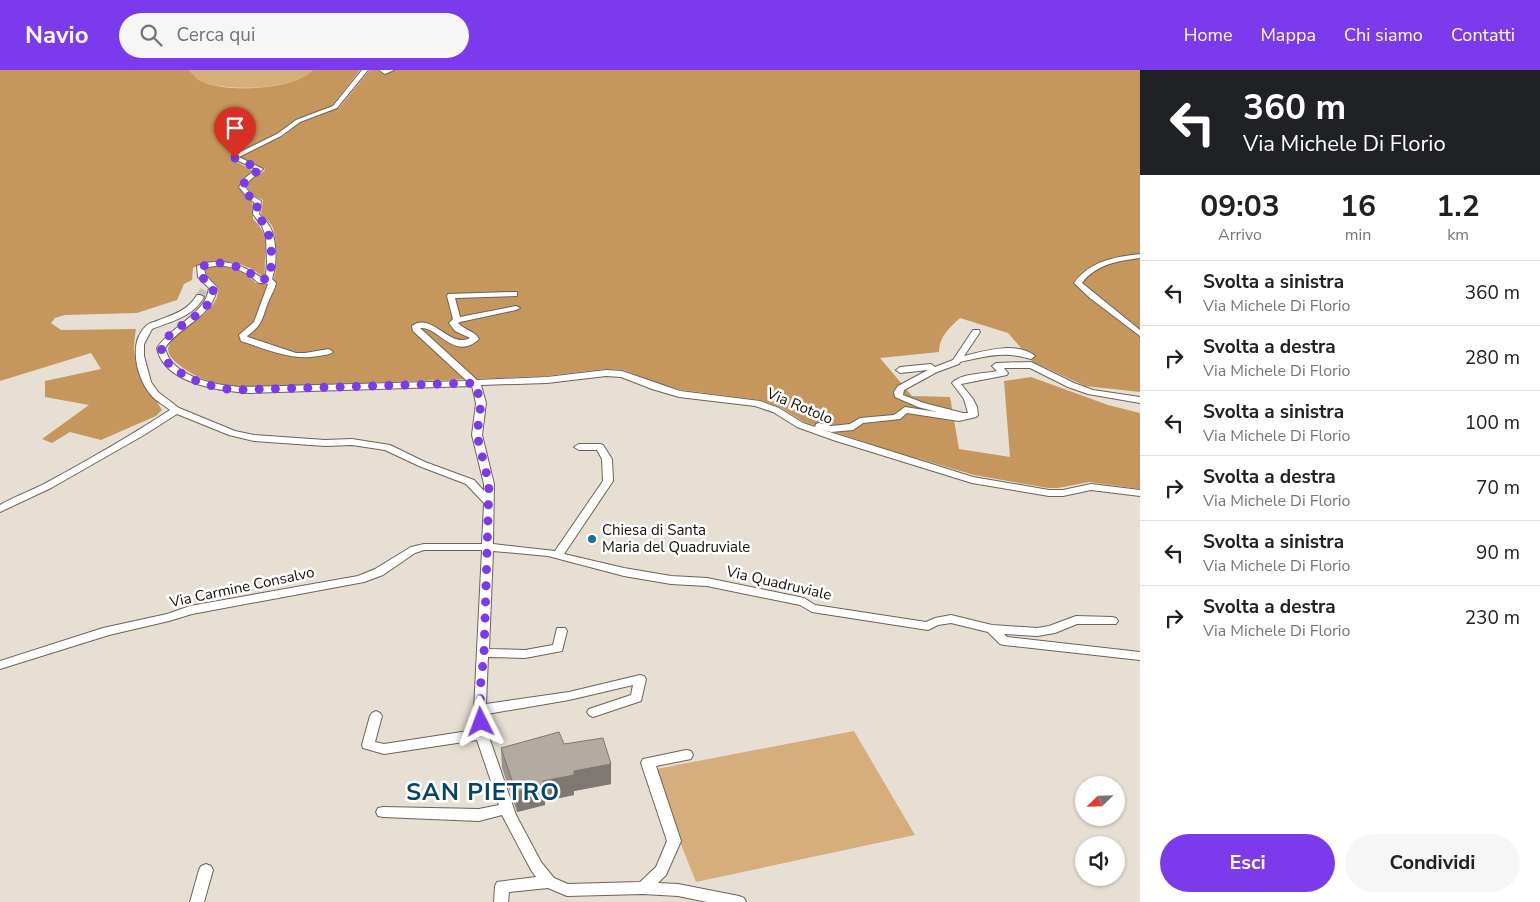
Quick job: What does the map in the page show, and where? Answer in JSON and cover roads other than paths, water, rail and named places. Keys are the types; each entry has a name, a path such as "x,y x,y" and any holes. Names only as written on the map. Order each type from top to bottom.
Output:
{"street":[{"path":"268,280 271,275 272,256 267,228 256,214 258,201 250,197 242,187 246,180 260,169 234,157 280,135 298,121 335,107 364,70"},
{"path":"382,70 385,72 391,70"},
{"path":"1140,256 1105,263 1083,275 1078,283 1085,291 1124,319 1140,334"},
{"path":"329,352 305,356 295,355 244,339 243,335 252,330 258,323 266,298 272,290 272,283 268,280 260,280 248,271 237,267 213,264 203,266 199,271 204,290 196,304 186,313 149,327 140,344 140,356 147,382 155,394 176,410 232,433 254,438 325,443 352,442 387,447 422,464 470,482 489,502"},
{"name":"Via Rotolo","path":"204,290 213,290 211,298 206,305 167,338 161,348 162,356 179,372 197,382 219,388 250,390 475,383 552,379 606,373 622,374 654,387 680,394 757,403 782,414 800,425 836,438 972,480 1050,493 1062,493 1091,487 1140,494"},
{"path":"457,320 451,296 514,294"},
{"path":"516,308 457,320 453,323 474,337 473,341 466,343 457,343 426,325 416,326 416,329 475,383 481,403 477,435 489,484 489,502 484,654 480,710 482,734 507,808 536,866 550,882 567,890 642,888 678,890 739,902"},
{"path":"958,360 976,332"},
{"path":"963,416 899,397 898,392 901,388 934,370 958,360 1014,350 1031,356"},
{"path":"782,414 789,414 806,423 831,429 853,427 860,421 897,417 905,410 959,418 973,415 972,407 956,383 960,380 1004,373 996,366 1031,365 1078,387 1140,400"},
{"path":"900,370 932,367 934,370"},
{"path":"0,509 47,486 141,433 176,410"},
{"path":"558,555 608,481 607,459 600,447 579,447"},
{"name":"Via Carmine Consalvo","path":"0,665 107,631 169,617 190,610 360,579 379,572 393,560 411,550 424,547 488,547"},
{"name":"Via Quadruviale","path":"488,547 558,555 624,572 671,580 707,582 804,602 812,608 928,626 935,622 951,619 992,629 1037,632 1051,630 1076,620 1112,622"},
{"name":"Via Quadruviale","path":"992,629 1004,641 1140,656"},
{"path":"484,654 525,654 558,648 561,631"},
{"path":"480,710 569,696 640,679 637,698 593,712"},
{"path":"376,716 368,745 384,749 482,734"},
{"path":"642,888 661,871 674,841 648,763 686,754"},
{"path":"383,812 479,814 507,808"},
{"path":"197,902 206,870"},
{"path":"501,902 502,886 550,882"}],"tunnel":[{"path":"200,297 204,290"}],"place":[{"name":"Chiesa di Santa Maria del Quadruviale","path":"592,539"}],"district":[{"name":"SAN PIETRO","path":"483,792"}]}
